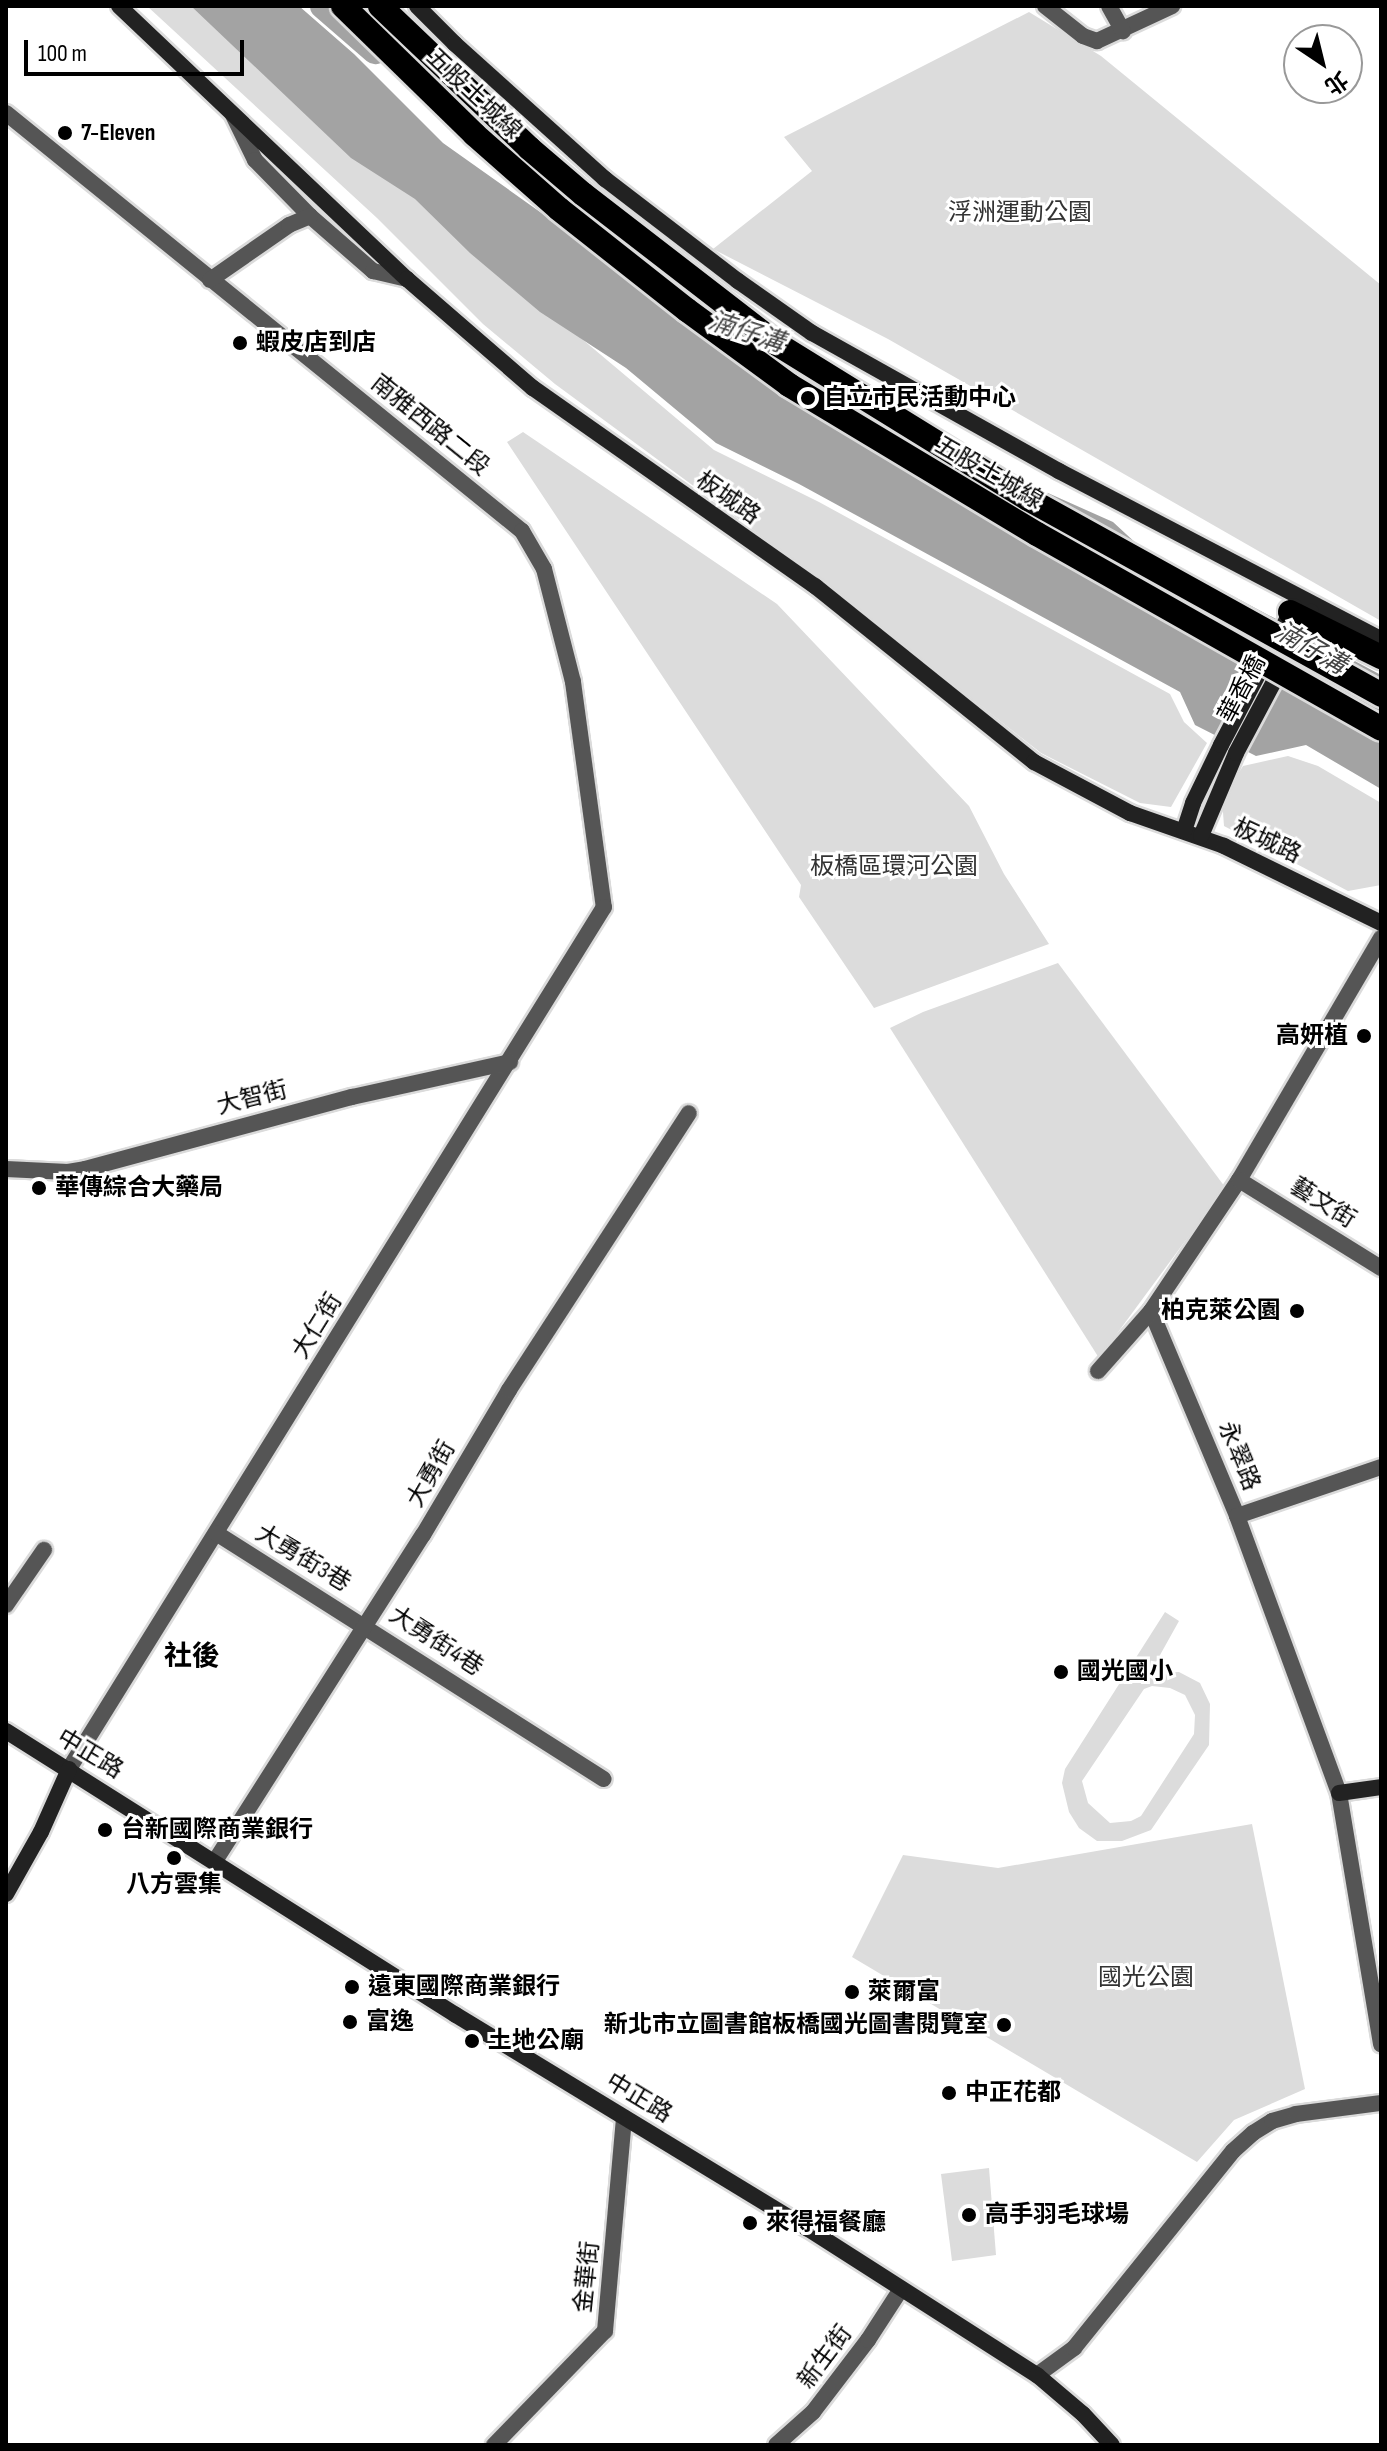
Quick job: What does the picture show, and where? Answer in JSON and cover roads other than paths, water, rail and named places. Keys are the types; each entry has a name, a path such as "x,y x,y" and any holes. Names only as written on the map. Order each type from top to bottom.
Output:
{"highway":[{"name":"五股土城線","path":"343,6 474,134 559,209 687,310 789,385 972,497 1381,729"},
{"name":"五股土城線","path":"380,6 572,185 666,262 777,344 1028,499 1381,695"},
{"path":"1300,613 1381,657"}],"street":[{"name":"板城路","path":"119,6 407,279 533,388 815,586 1034,762 1130,813 1201,836 1381,923"},
{"path":"417,6 605,179 738,281 812,333 1300,613 1381,639"},
{"path":"1045,6 1083,36 1097,41 1172,6"},
{"path":"1109,6 1123,31"},
{"path":"231,110 255,160 310,216 373,271 407,279"},
{"name":"南雅西路二段","path":"6,113 522,531 538,553 573,682 604,907"},
{"path":"210,280 289,225 310,216"},
{"name":"華香橋","path":"1228,749 1300,613"},
{"path":"1184,831 1193,803 1228,749"},
{"path":"1201,836 1228,749"},
{"name":"大仁街","path":"69,1769 604,907"},
{"path":"1098,1371 1151,1311 1239,1180 1381,938"},
{"name":"大智街","path":"6,1169 68,1172 85,1169 352,1097 510,1062"},
{"name":"大勇街","path":"215,1861 689,1113"},
{"name":"藝文街","path":"1239,1180 1381,1268"},
{"name":"永翠路","path":"1151,1311 1237,1516 1339,1793 1381,2045"},
{"path":"1237,1516 1381,1467"},
{"name":"大勇街3巷","path":"216,1533 365,1624"},
{"path":"6,1605 44,1550"},
{"name":"大勇街4巷","path":"365,1624 604,1779"},
{"name":"中正路","path":"6,1731 1037,2375 1083,2414 1112,2445"},
{"path":"6,1894 54,1805 69,1769"},
{"path":"1339,1793 1381,1787"},
{"path":"1037,2375 1074,2348 1233,2151 1253,2133 1272,2121 1296,2114 1381,2103"},
{"name":"金華街","path":"494,2445 605,2331 624,2118"},
{"name":"新生街","path":"777,2445 813,2412 868,2340 901,2289"}],"water":[{"path":"191,6 299,6 354,54 443,143 657,295 774,351 985,465 1113,522 1139,546 1381,675 1381,789 1306,745 1256,756 1195,725 1180,692 799,484 716,443 626,368 540,312 470,253 415,199 351,158"}],"waterway":[{"name":"湳仔溝","path":"323,6 375,51"}],"place":[{"name":"7-Eleven","path":"65,133"},
{"name":"蝦皮店到店","path":"240,343"},
{"name":"自立市民活動中心","path":"808,398"},
{"name":"高妍植","path":"1364,1036"},
{"name":"華傳綜合大藥局","path":"39,1188"},
{"name":"柏克萊公園","path":"1297,1311"},
{"name":"國光國小","path":"1061,1672"},
{"name":"台新國際商業銀行","path":"105,1830"},
{"name":"八方雲集","path":"174,1858"},
{"name":"遠東國際商業銀行","path":"352,1987"},
{"name":"萊爾富","path":"852,1992"},
{"name":"富逸","path":"350,2022"},
{"name":"新北市立圖書館板橋國光圖書閱覽室","path":"1004,2025"},
{"name":"土地公廟","path":"472,2041"},
{"name":"中正花都","path":"949,2093"},
{"name":"高手羽毛球場","path":"969,2215"},
{"name":"來得福餐廳","path":"750,2223"}],"district":[{"name":"社後","path":"192,1657"}],"park label":[{"name":"浮洲運動公園","path":"1020,213"},
{"name":"板橋區環河公園","path":"894,867"},
{"name":"國光公園","path":"1146,1978"}]}
